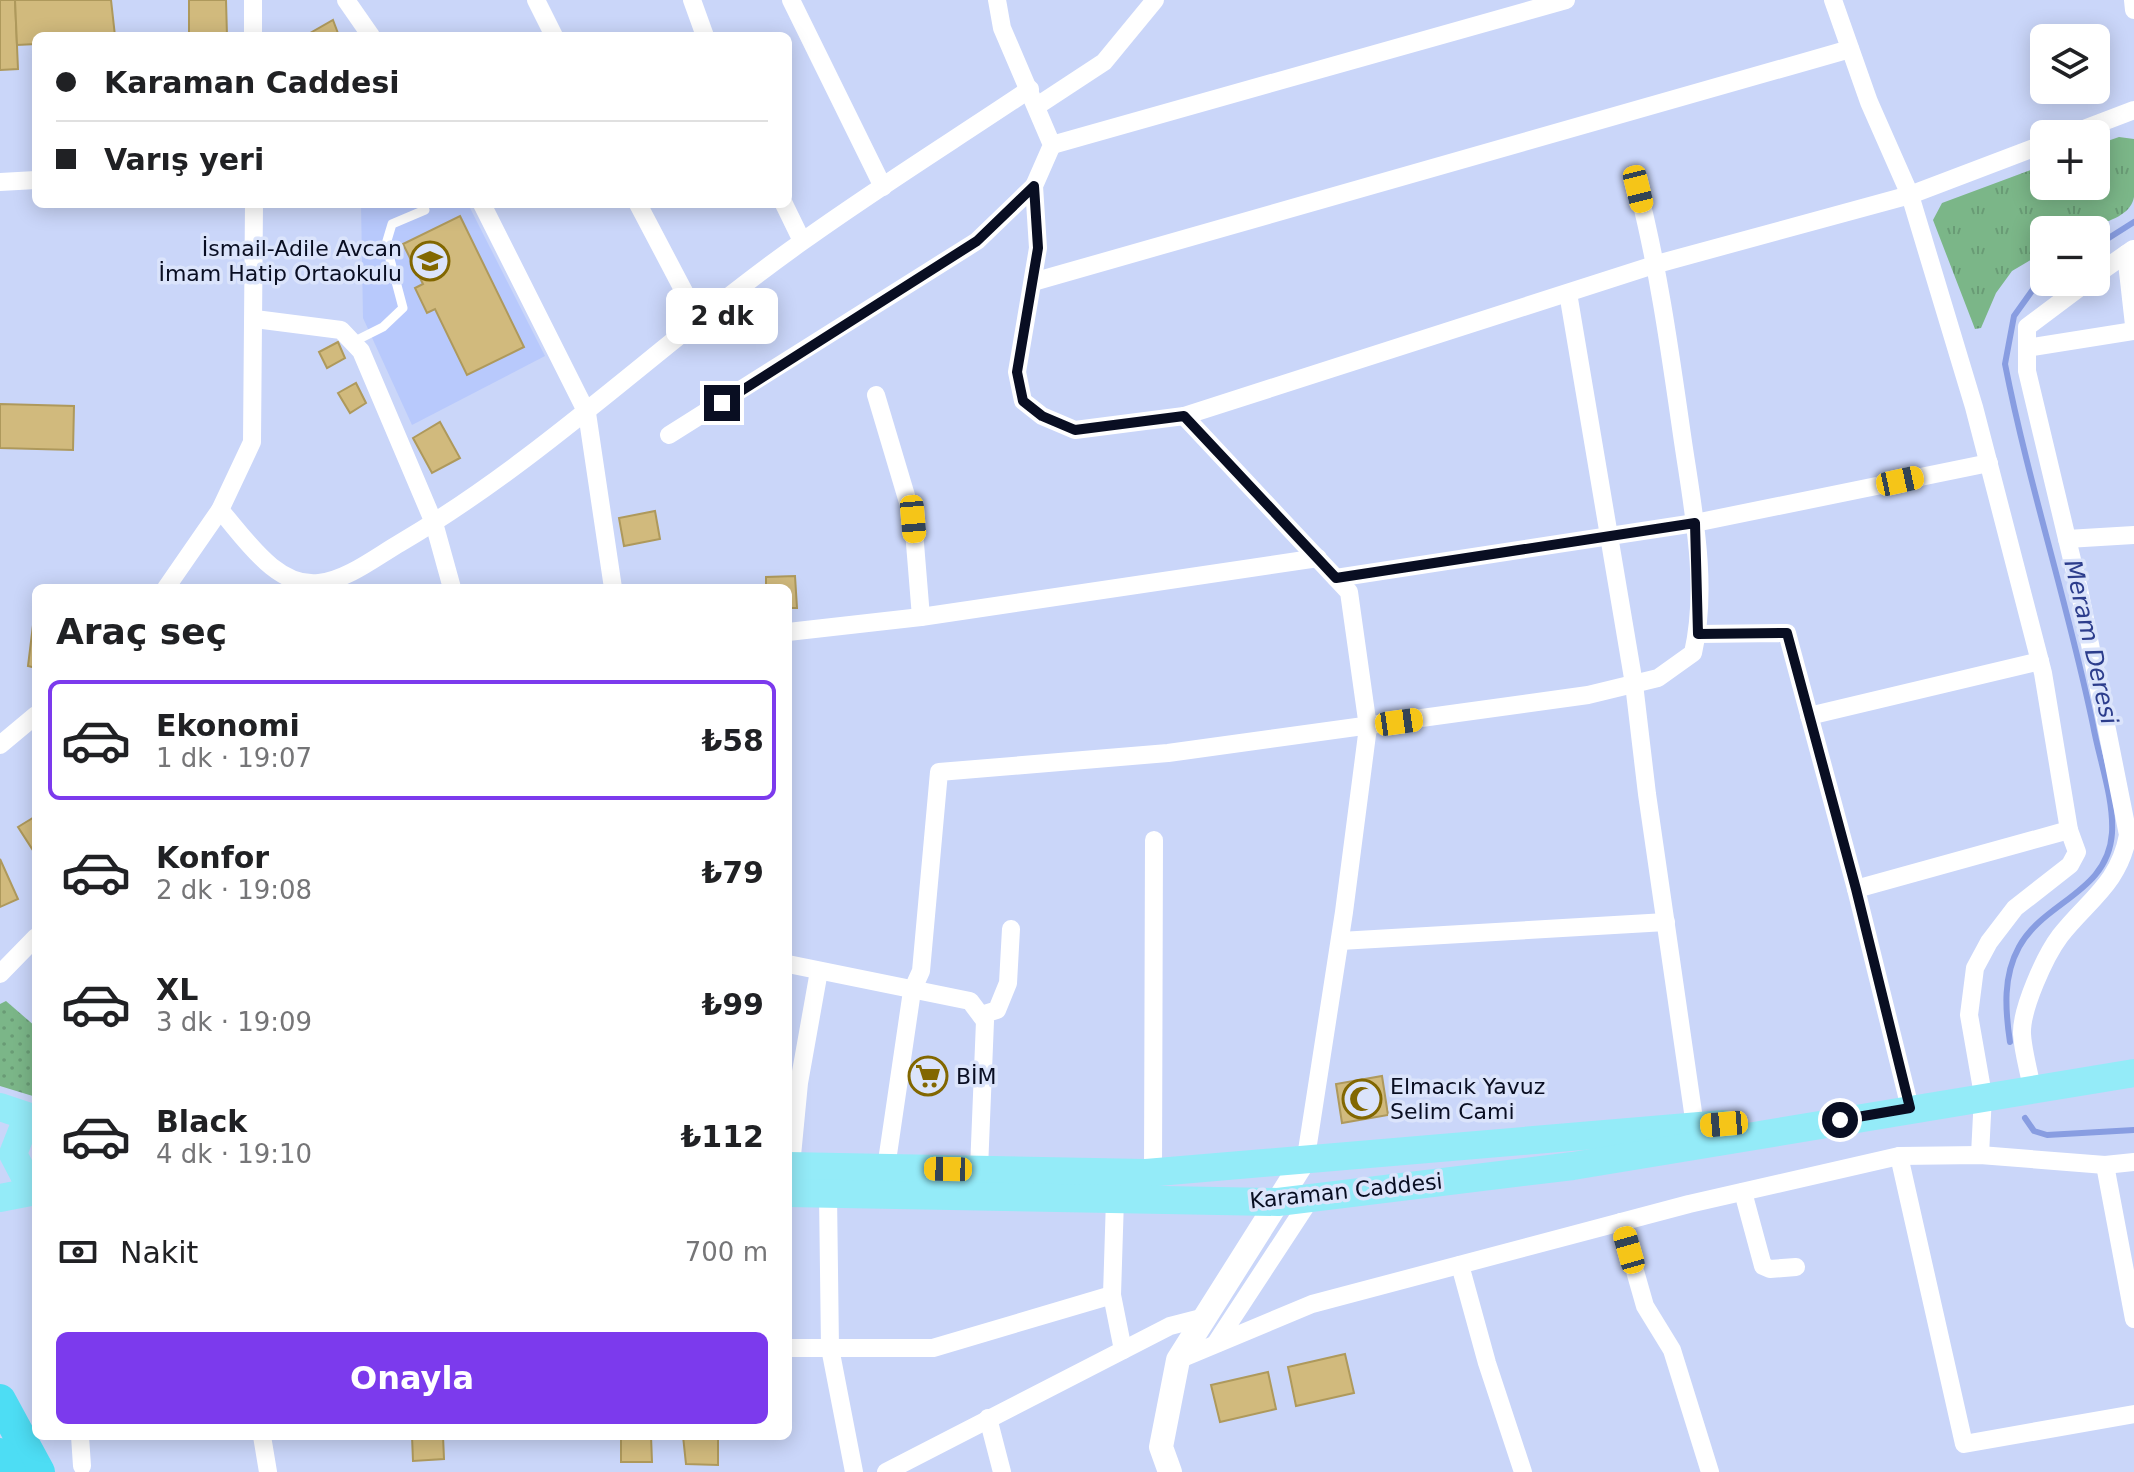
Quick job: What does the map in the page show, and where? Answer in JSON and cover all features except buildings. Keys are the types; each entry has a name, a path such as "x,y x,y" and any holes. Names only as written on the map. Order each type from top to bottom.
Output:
{"highway":[{"path":"0,1400 39,1472"},
{"path":"0,1454 10,1472"}],"main road":[{"name":"Karaman Caddesi","path":"792,1176 828,1194 1278,1202 1573,1166 1983,1095 2134,1073"},
{"path":"0,1107 32,1119"},
{"name":"Karaman Caddesi","path":"792,1175 886,1168 1153,1172 1904,1109"},
{"path":"32,1124 22,1131 13,1154 24,1175 32,1181"},
{"path":"0,1198 32,1192"}],"street":[{"path":"253,0 253,32"},
{"path":"346,0 368,32"},
{"path":"536,0 552,32"},
{"path":"692,0 704,32"},
{"path":"791,0 883,187"},
{"path":"669,435 977,241 1034,186 1052,145 1002,28 997,0"},
{"path":"220,510 278,573 318,583 356,569 434,523 587,413 699,320 802,241 883,187 1034,98 1104,62 1155,0"},
{"path":"1052,145 1566,0"},
{"path":"1833,0 1869,102 1910,195 1989,463 2040,661 2069,830 2077,852 2070,865 2015,908 1989,942 1975,968 1969,1015 1983,1095 1980,1155"},
{"path":"2133,0 2134,10"},
{"path":"1033,282 1850,49"},
{"path":"2108,120 2134,110"},
{"path":"1034,186 1038,248 1017,372 1023,401 1042,416 1075,430 1184,416 1657,264 1910,195 2030,149"},
{"path":"0,182 32,180"},
{"path":"886,1168 912,991 921,971 939,772 1168,753 1588,695 1658,678 1693,653 1698,634 1695,523 1657,264 1638,189"},
{"path":"169,584 220,510 252,442 254,208"},
{"path":"484,208 587,413 612,584"},
{"path":"640,208 699,320"},
{"path":"786,208 802,241"},
{"path":"2110,265 2130,251"},
{"path":"2027,348 2134,328 2130,251"},
{"path":"1568,293 1634,684 1695,1126"},
{"path":"2032,1089 2022,1032 2029,1000 2059,938 2111,882 2125,852 2128,835 2067,539 2027,371 2027,327 2068,296"},
{"path":"255,319 341,330 361,351 434,523 451,584"},
{"path":"876,395 913,519 921,617"},
{"path":"1170,1472 1161,1447 1178,1360 1306,1157 1340,941 1368,727 1349,592 1184,416"},
{"path":"1336,578 1695,523 1989,463"},
{"path":"2067,539 2134,535"},
{"path":"792,632 921,617 1318,558"},
{"path":"1698,634 1787,633 1856,889 1904,1109"},
{"path":"1809,716 2040,661"},
{"path":"0,745 32,718"},
{"path":"1856,889 2069,830"},
{"path":"1153,1172 1154,840"},
{"path":"1340,941 1666,922"},
{"path":"981,1015 997,1010 1005,996 1011,929"},
{"path":"0,974 32,941"},
{"path":"792,965 970,1001 985,1021 979,1169"},
{"path":"792,1147 799,1083 819,971"},
{"path":"1178,1360 1312,1304 1621,1222 1899,1156 1980,1155 2105,1165 2134,1162"},
{"path":"1899,1156 1964,1444 2134,1414"},
{"path":"2105,1165 2134,1319"},
{"path":"1743,1192 1763,1266 1796,1267"},
{"path":"828,1194 830,1348 854,1472"},
{"path":"1215,1344 1311,1198"},
{"path":"1115,1199 1112,1295 1123,1350"},
{"path":"1621,1222 1645,1306 1672,1350 1710,1472"},
{"path":"1460,1265 1487,1363 1523,1472"},
{"path":"792,1348 933,1348 1112,1295"},
{"path":"886,1472 1170,1326 1205,1317"},
{"path":"988,1418 1002,1472"},
{"path":"80,1440 82,1466"},
{"path":"263,1440 268,1472"}],"lane":[{"path":"353,342 383,327 403,308 386,244 392,224 425,210"}],"shaded area":[{"name":"İsmail-Adile Avcan İmam Hatip Ortaokulu","path":"361,208 470,208 545,356 412,425 363,318"}],"green space":[{"path":"2119,137 2134,139 2134,197 2130,207 2110,220 2110,216 2030,216 2030,260 2012,271 1996,293 1981,328 1975,329 1933,220 1942,203 2030,170 2030,200 2110,200 2110,140"},
{"path":"6,1001 32,1024 32,1096 0,1086 0,1004"}],"waterway":[{"name":"Meram Deresi","path":"2110,237 2134,222"},
{"name":"Meram Deresi","path":"2010,1042 2007,993 2010,969 2019,947 2030,931 2099,870 2108,853 2112,833 2108,792 2083,680 2005,364 2014,316 2030,294"},
{"name":"Meram Deresi","path":"2025,1118 2034,1131 2047,1135 2134,1130"}],"place":[{"name":"İsmail-Adile Avcan İmam Hatip Ortaokulu","path":"430,261"},
{"name":"BİM","path":"928,1076"},
{"name":"Elmacık Yavuz Selim Cami","path":"1362,1099"}],"route":[{"path":"722,403 977,241 1034,186 1038,248 1017,372 1023,401 1042,416 1075,430 1135,425 1184,416 1336,578 1695,523 1698,634 1787,633 1856,889 1910,1108 1840,1120"}]}
